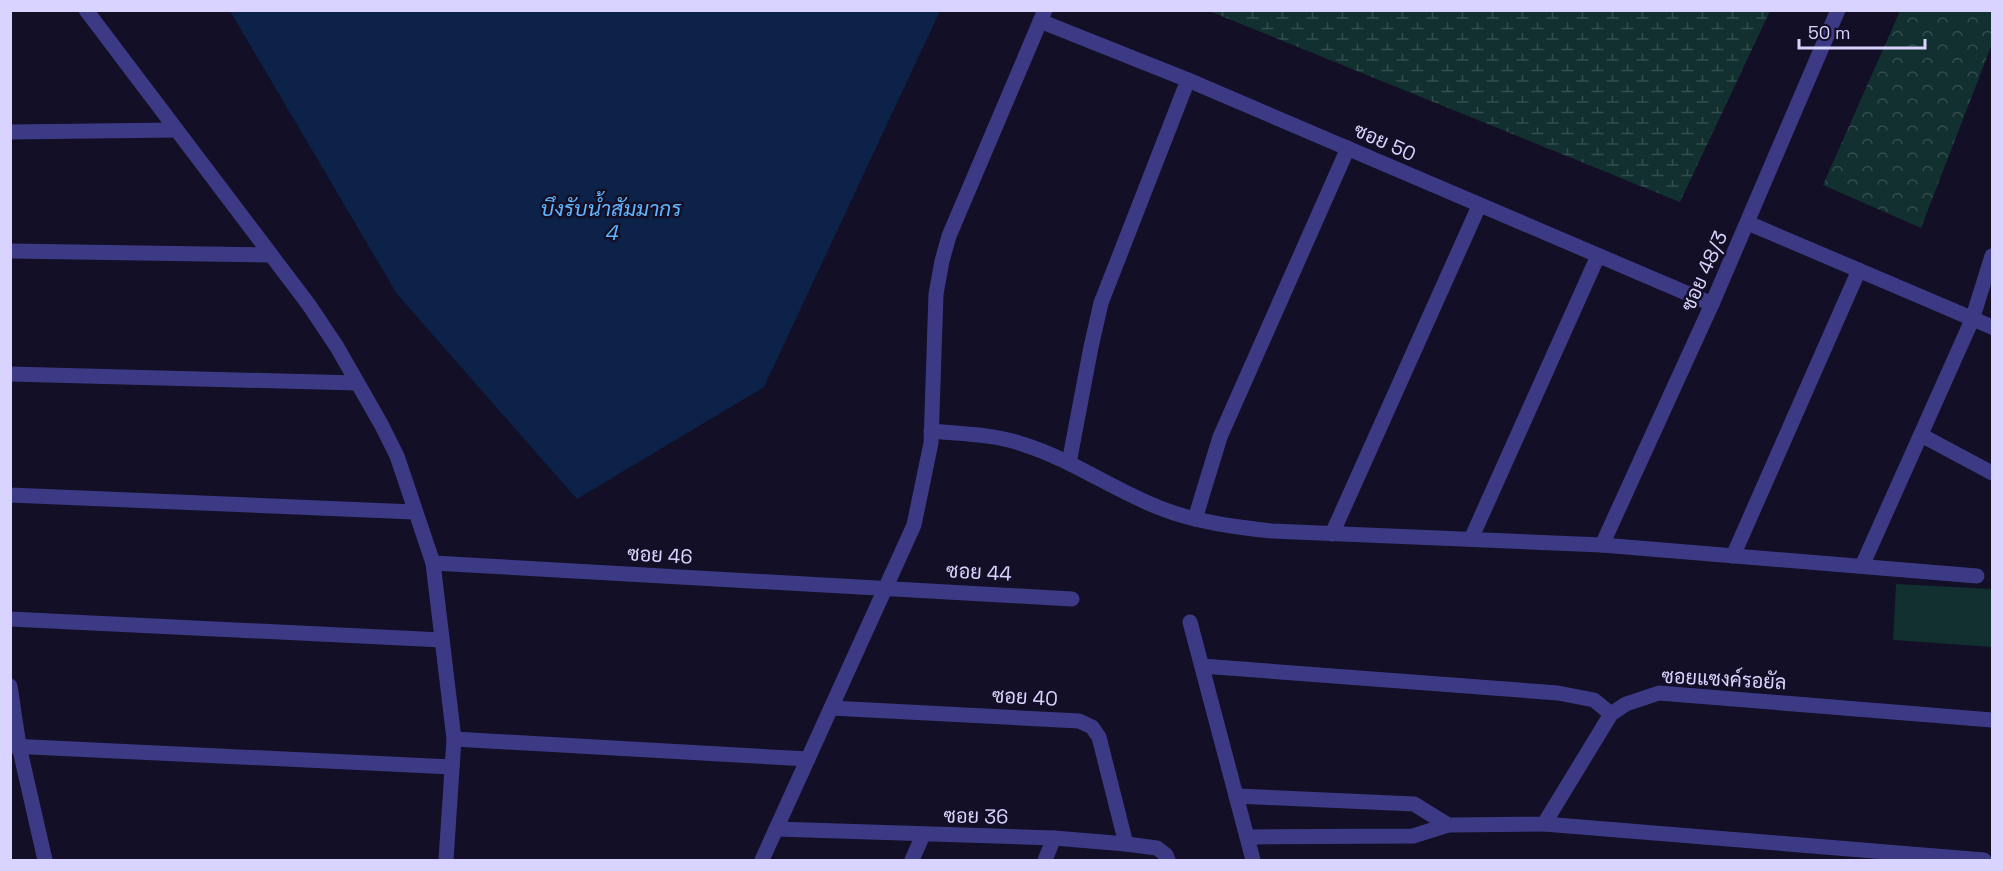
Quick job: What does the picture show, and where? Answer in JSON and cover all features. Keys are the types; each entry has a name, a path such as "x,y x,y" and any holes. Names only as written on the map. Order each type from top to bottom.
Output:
{"street":[{"path":"86,10 315,314 337,347 397,456 433,563 454,739 446,861"},
{"name":"ซอย 48/3","path":"1602,545 1748,223 1838,10"},
{"path":"762,861 914,525 929,454 936,294 942,261 949,236 1042,16"},
{"name":"ซอย 50","path":"1042,16 1479,206 1712,304"},
{"path":"1069,463 1101,303 1188,80"},
{"path":"10,132 176,130"},
{"path":"1195,519 1220,437 1348,148"},
{"path":"1332,534 1479,206"},
{"path":"1748,223 1992,327"},
{"path":"10,251 271,255"},
{"path":"1471,539 1598,256"},
{"path":"1862,566 1972,320 1992,256"},
{"path":"1733,556 1859,270"},
{"path":"10,374 357,383"},
{"path":"931,431 1000,438 1023,444 1069,463 1152,505 1195,519 1233,527 1332,534 1602,545 1977,576"},
{"path":"1920,435 1992,473"},
{"path":"10,495 414,512"},
{"name":"ซอย 46","path":"433,563 884,588"},
{"name":"ซอย 44","path":"884,588 1072,599"},
{"path":"10,619 442,640"},
{"path":"1190,622 1253,861"},
{"path":"1202,666 1558,693 1594,700 1611,714 1544,824"},
{"path":"10,686 15,746 45,861"},
{"name":"ซอยแซงค์รอยัล","path":"1611,714 1626,704 1659,693 1992,720"},
{"name":"ซอย 40","path":"831,708 1079,721 1092,727 1099,737 1126,844"},
{"path":"454,739 808,759"},
{"path":"15,746 452,767"},
{"path":"1236,796 1414,804 1448,825"},
{"path":"1247,837 1413,836 1448,825 1544,824 1984,861"},
{"name":"ซอย 36","path":"776,829 1054,838 1156,848 1166,855 1168,861"},
{"path":"912,861 923,835"},
{"path":"1045,861 1054,838"}],"green space":[{"path":"1209,11 1770,11 1680,202"},
{"path":"1900,11 1992,11 1992,44 1921,228 1823,185"},
{"path":"1896,584 1992,589 1992,647 1893,640"}],"water":[{"name":"บึงรับน้ำสัมมากร 4","path":"230,11 940,11 764,387 577,499 397,294"}]}
